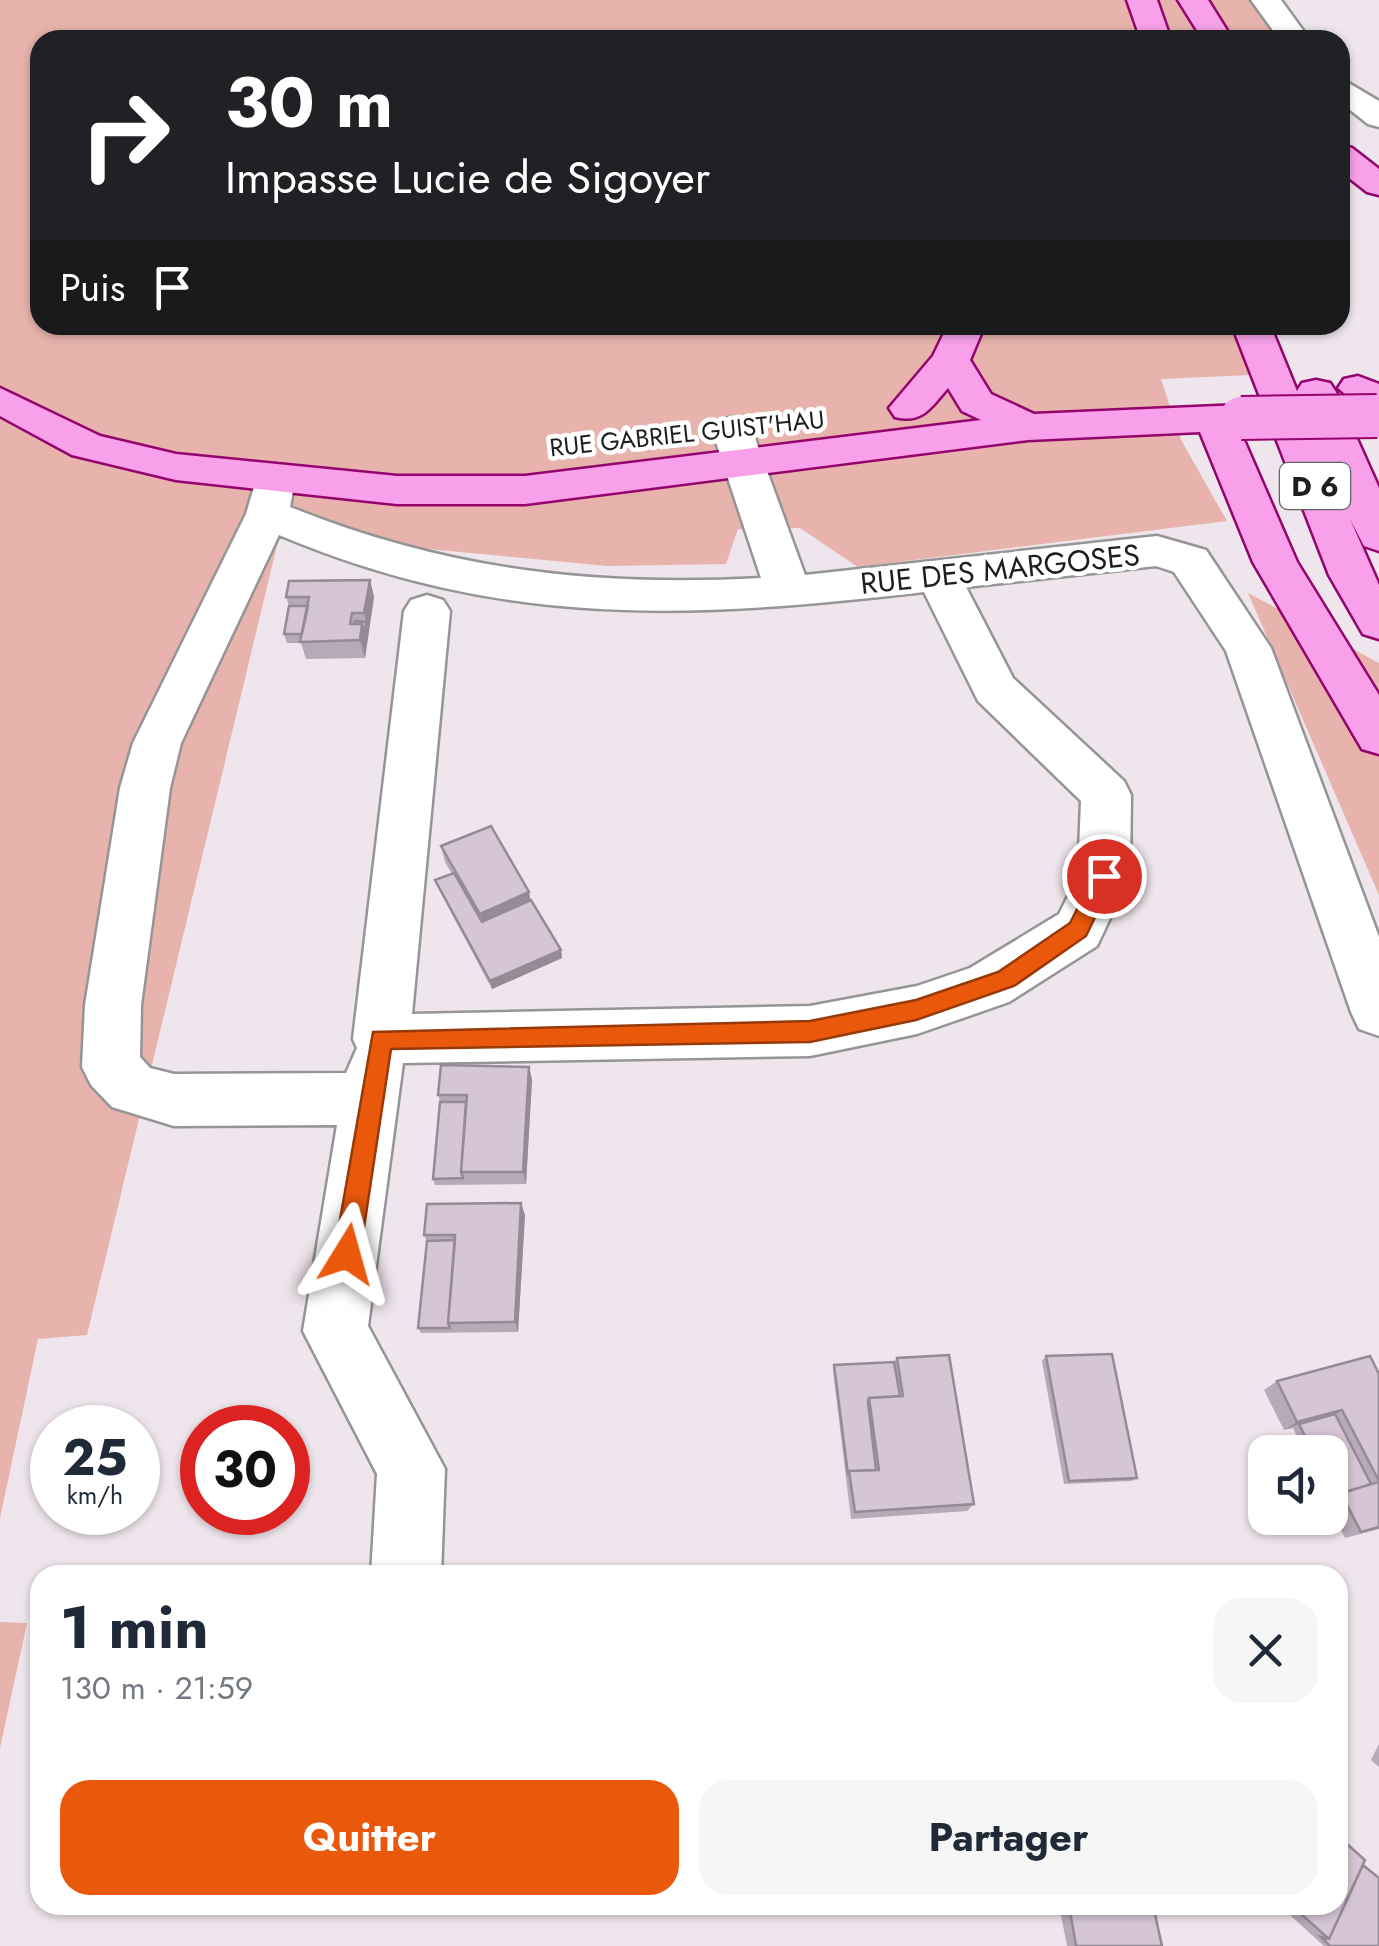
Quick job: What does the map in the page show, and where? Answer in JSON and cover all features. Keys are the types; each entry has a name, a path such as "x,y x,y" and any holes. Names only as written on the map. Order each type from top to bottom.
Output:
{"main road":[{"path":"1139,0 1141,30"},
{"path":"1139,0 1152,30"},
{"path":"1170,0 1181,30"},
{"path":"1193,0 1212,30"},
{"path":"1350,163 1379,185"},
{"name":"D 6","path":"1256,335 1351,575 1379,623"},
{"name":"D 6","path":"1292,335 1379,536"},
{"path":"958,342 976,402 1028,427"},
{"path":"909,408 958,342"},
{"name":"RUE GABRIEL GUIST'HAU","path":"0,399 87,446 176,466 270,497 397,490 525,490 909,408 976,402 1229,409"},
{"name":"RUE GABRIEL GUIST'HAU","path":"0,399 222,444 402,455 736,447 1229,409"},
{"path":"1374,402 1229,409 1275,562 1379,736"}],"street":[{"path":"1266,0 1288,30"},
{"path":"1350,94 1379,117"},
{"path":"736,447 789,592"},
{"path":"270,497 157,744 144,788 119,966 111,1067 134,1088 174,1100 370,1100"},
{"name":"RUE DES MARGOSES","path":"270,497 320,536 508,585 585,596 789,592 1157,551 1190,561 1248,648 1379,1012"},
{"path":"381,1039 810,1032 916,1010 989,986 1078,930 1104,876 1106,795 994,689 938,576"},
{"path":"406,1565 411,1469 336,1332 381,1039 427,611"}],"shaded area":[{"path":"0,0 1275,0 1294,30 30,30 30,335 1258,335 1251,375 1161,379 1181,440 1227,521 858,567 800,528 738,529 726,564 607,566 376,544 286,508 87,1335 38,1339 0,1518"},
{"path":"1248,593 1379,663 1379,895"},
{"path":"0,1622 27,1623 0,1748"}],"building":[{"path":"370,580 364,613 352,613 350,624 362,624 360,640 300,642 309,597 286,597 289,581"},
{"path":"289,606 308,606 302,634 284,634"},
{"path":"491,826 529,892 480,914 441,846"},
{"path":"454,873 482,922 531,900 561,950 490,981 435,880"},
{"path":"441,1065 529,1067 523,1172 461,1172 467,1095 438,1095"},
{"path":"440,1102 466,1102 463,1178 433,1179"},
{"path":"521,1203 515,1322 448,1323 455,1235 424,1235 427,1204"},
{"path":"455,1240 450,1328 418,1328 427,1241"},
{"path":"1112,1354 1137,1478 1069,1481 1046,1356"},
{"path":"949,1355 974,1504 855,1512 849,1471 879,1470 869,1398 903,1396 897,1358"},
{"path":"1370,1356 1379,1374 1379,1481 1342,1410 1297,1422 1277,1381"},
{"path":"894,1362 900,1396 869,1398 868,1402 876,1470 849,1471 848,1475 834,1365"},
{"path":"1335,1414 1346,1435 1304,1435 1299,1424"},
{"path":"1348,1439 1371,1484 1348,1491"},
{"path":"1379,1482 1379,1527 1361,1532 1348,1507 1348,1491"},
{"path":"1348,1845 1365,1860 1348,1897"},
{"path":"1363,1865 1379,1878 1379,1946 1330,1946 1321,1937 1329,1939 1340,1915 1348,1915 1348,1898"},
{"path":"1071,1915 1155,1915 1162,1946 1076,1946"},
{"path":"1302,1915 1340,1915 1329,1939"}],"route":[{"path":"347,1254 381,1039 810,1032 916,1010 1006,979 1078,930 1104,876"}]}
